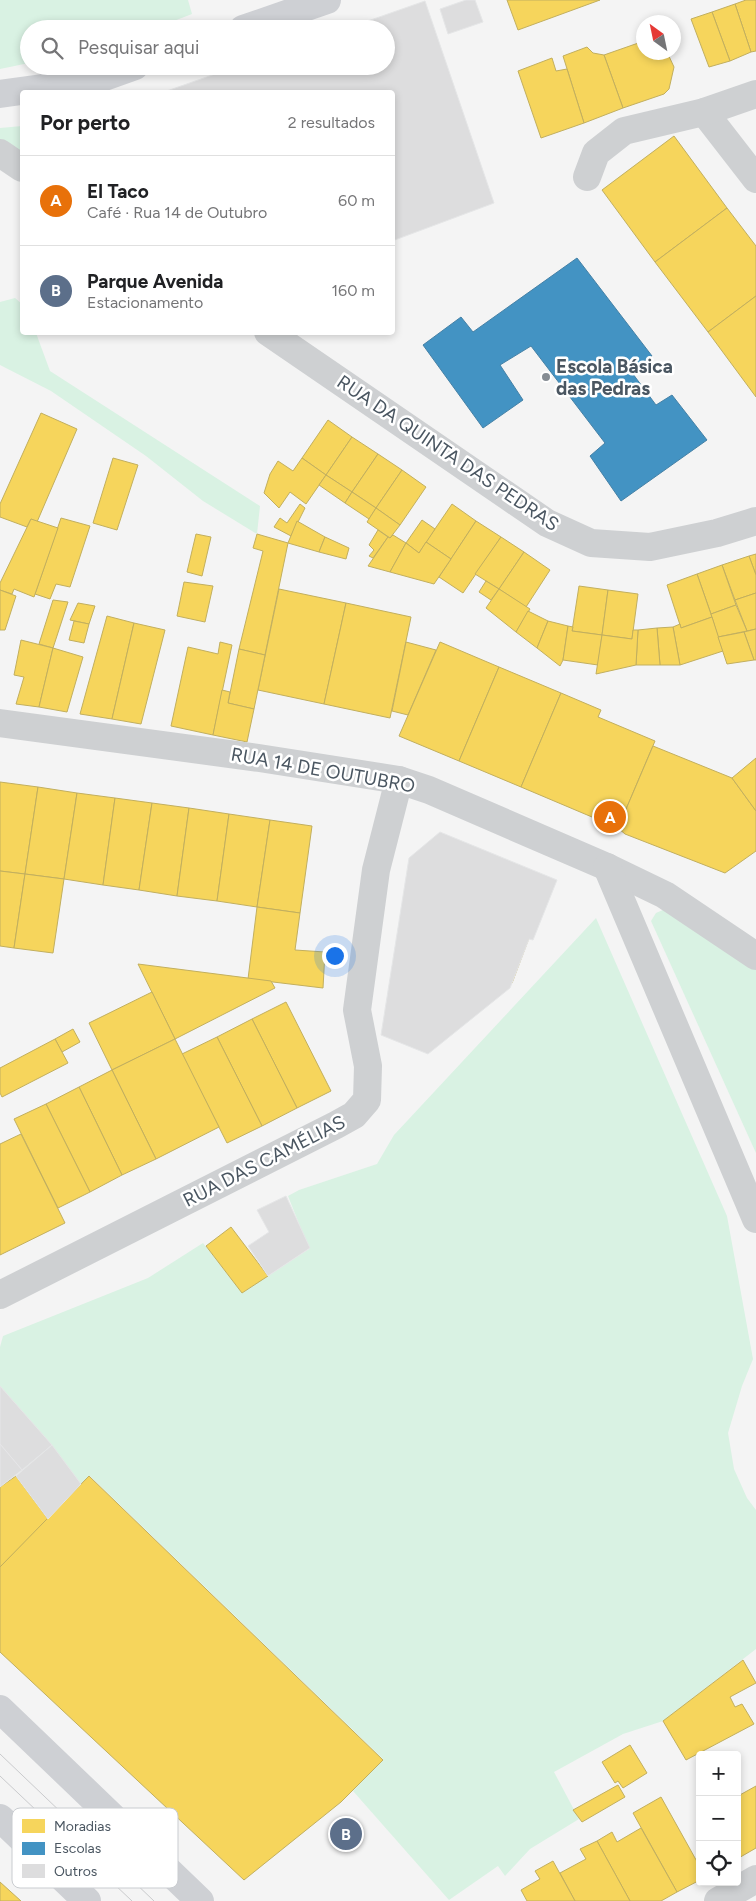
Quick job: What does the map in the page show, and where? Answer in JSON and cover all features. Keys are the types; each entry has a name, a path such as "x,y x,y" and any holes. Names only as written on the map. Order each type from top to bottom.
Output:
{"main road":[{"path":"269,20 327,0"},
{"path":"52,90 91,87 116,75"},
{"path":"0,94 20,92"},
{"path":"0,1709 106,1808"},
{"path":"0,1818 12,1829"},
{"path":"178,1879 200,1901"},
{"path":"73,1888 87,1901"}],"street":[{"path":"587,177 596,153 624,131 704,112 756,94"},
{"path":"704,112 756,179"},
{"path":"0,153 20,167"},
{"name":"RUA DA QUINTA DAS PEDRAS","path":"272,335 547,523 591,543 650,547 717,533 756,521"},
{"name":"RUA 14 DE OUTUBRO","path":"0,723 259,758 399,780 429,790 607,867 665,895 756,956"},
{"name":"RUA DAS CAMÉLIAS","path":"0,1294 336,1125 354,1115 367,1100 368,1066 357,1010 376,870 399,780"},
{"path":"607,867 756,1219"},
{"path":"722,1900 756,1879"}],"green space":[{"path":"0,0 188,0 192,14 176,20 20,20 20,65 0,69"},
{"path":"20,126 20,154 0,140 0,128"},
{"path":"15,298 20,302 20,335 37,335 50,371 260,506 257,534 203,501 146,456 51,391 0,365 0,302"},
{"path":"665,909 756,970 756,1153 651,921 656,913"},
{"path":"596,918 727,1216 753,1359 742,1386 728,1433 734,1469 747,1498 756,1510 756,1649 663,1721 623,1734 554,1772 579,1819 530,1849 505,1876 498,1866 449,1900 353,1791 383,1759 90,1476 81,1484 51,1445 0,1386 0,1347 3,1336 148,1278 203,1243 242,1293 309,1249 288,1196 299,1190 377,1164 394,1135"}],"building: Moradias":[{"path":"507,0 600,0 518,30"},
{"path":"746,0 756,0 756,51 751,52 735,4"},
{"path":"735,4 751,52 730,61 712,12"},
{"path":"712,12 730,61 709,67 691,19"},
{"path":"636,44 636,60 671,60 674,67 669,89 664,94 623,108 604,55"},
{"path":"587,47 593,53 604,55 623,108 584,123 563,56"},
{"path":"552,58 556,71 567,69 584,123 541,138 518,71"},
{"path":"674,136 727,208 655,262 602,190"},
{"path":"727,208 756,246 756,296 708,332 655,262"},
{"path":"756,296 756,397 708,332"},
{"path":"41,413 77,429 37,522 31,519 27,527 0,517 0,504"},
{"path":"328,420 352,437 326,475 302,458"},
{"path":"352,437 378,454 352,492 326,475"},
{"path":"378,454 402,470 376,508 352,492"},
{"path":"113,458 138,465 117,530 93,523"},
{"path":"302,458 326,475 306,504 290,492 279,508 264,493 270,474 278,461 293,471"},
{"path":"402,470 426,487 400,525 376,508"},
{"path":"326,475 352,492 345,503 319,485"},
{"path":"352,492 376,508 369,519 345,503"},
{"path":"300,504 305,508 291,536 274,527 280,518 287,523"},
{"path":"452,504 476,521 451,559 426,542"},
{"path":"376,508 400,525 390,538 367,522"},
{"path":"61,518 90,526 70,587 56,584 50,599 35,594"},
{"path":"31,519 58,528 34,597 14,589 12,594 0,590 0,583"},
{"path":"422,520 435,529 419,553 406,543"},
{"path":"297,521 325,537 319,552 288,543"},
{"path":"476,521 501,537 463,593 439,577"},
{"path":"378,530 388,537 373,558 369,556 374,550 369,545"},
{"path":"196,534 211,537 202,576 187,572"},
{"path":"257,534 288,543 265,655 239,649 263,551 253,548"},
{"path":"393,535 406,543 390,572 368,566 388,537 390,538"},
{"path":"325,537 349,548 346,559 319,552"},
{"path":"501,537 524,552 499,589 475,574"},
{"path":"426,542 451,559 434,584 390,572 406,543 419,553"},
{"path":"524,552 550,570 526,607 499,589"},
{"path":"756,554 756,575 749,556"},
{"path":"749,556 756,575 756,593 735,600 722,565"},
{"path":"722,565 736,605 711,614 697,574"},
{"path":"697,574 712,617 681,628 667,585"},
{"path":"486,581 499,589 491,600 479,592"},
{"path":"184,582 213,586 205,622 177,616"},
{"path":"579,586 608,590 602,635 572,631"},
{"path":"279,589 346,603 324,704 258,690"},
{"path":"499,589 530,609 516,632 486,608"},
{"path":"0,590 16,596 5,630 0,630"},
{"path":"608,590 638,594 632,639 602,635"},
{"path":"756,593 756,629 747,631 735,600"},
{"path":"53,600 68,602 53,648 39,644"},
{"path":"78,603 95,606 89,624 70,620"},
{"path":"346,603 411,617 390,718 324,704"},
{"path":"736,605 747,631 718,637 711,614"},
{"path":"528,611 548,621 537,648 516,632"},
{"path":"107,616 134,623 112,719 80,714"},
{"path":"712,617 723,651 680,665 673,627 680,624 681,628"},
{"path":"74,621 89,624 84,643 69,640"},
{"path":"548,621 568,626 563,660 560,666 537,648"},
{"path":"134,623 165,630 141,724 112,719"},
{"path":"568,626 573,627 572,631 602,635 598,665 563,660"},
{"path":"673,627 680,665 660,665 657,628"},
{"path":"657,628 660,665 636,665 638,630"},
{"path":"756,629 756,660 754,660 744,632"},
{"path":"633,630 638,630 636,665 596,674 602,635 632,639"},
{"path":"744,632 754,660 727,664 718,637"},
{"path":"21,640 53,648 39,707 16,704 24,677 14,675"},
{"path":"220,642 232,645 213,735 171,726 188,647 218,654"},
{"path":"406,642 436,650 408,715 392,711"},
{"path":"440,642 499,667 459,761 399,736"},
{"path":"53,648 83,657 67,712 39,707"},
{"path":"239,649 265,655 254,709 228,703"},
{"path":"499,667 561,693 521,787 459,761"},
{"path":"222,690 230,692 228,703 254,709 247,742 213,735"},
{"path":"561,693 601,710 598,717 655,741 618,828 521,787"},
{"path":"653,746 732,778 756,811 756,851 725,873 625,834 618,828"},
{"path":"756,758 756,811 732,778"},
{"path":"0,782 38,787 25,874 0,871"},
{"path":"38,787 77,793 64,879 25,874"},
{"path":"77,793 115,798 103,885 64,879"},
{"path":"115,798 152,803 139,890 103,885"},
{"path":"152,803 189,808 177,896 139,890"},
{"path":"189,808 229,814 217,901 177,896"},
{"path":"229,814 270,820 257,907 217,901"},
{"path":"270,820 312,826 300,913 257,907"},
{"path":"453,843 542,875 528,911 538,914 512,983 500,979 493,996 484,992 478,1009 445,997 437,1018 392,1001 413,945 403,941 429,872 440,876"},
{"path":"0,871 25,874 14,948 0,946"},
{"path":"25,874 64,879 53,953 14,948"},
{"path":"257,907 300,913 295,950 325,952 323,988 248,979"},
{"path":"138,964 271,981 275,988 175,1039"},
{"path":"152,992 175,1039 112,1070 89,1023"},
{"path":"286,1002 331,1091 297,1108 252,1019"},
{"path":"252,1019 297,1108 262,1126 217,1037"},
{"path":"73,1029 80,1042 62,1052 55,1039"},
{"path":"217,1037 262,1126 227,1143 182,1054"},
{"path":"55,1039 68,1063 2,1097 0,1093 0,1068"},
{"path":"175,1039 219,1127 156,1159 112,1070"},
{"path":"112,1070 156,1159 122,1175 79,1087"},
{"path":"79,1087 122,1175 90,1192 46,1104"},
{"path":"46,1104 90,1192 58,1208 14,1119"},
{"path":"21,1134 65,1223 0,1255 0,1144"},
{"path":"231,1227 268,1276 242,1293 206,1246"},
{"path":"16,1476 48,1519 0,1567 0,1487"},
{"path":"89,1476 383,1760 341,1802 244,1880 178,1818 178,1808 167,1808 0,1652 0,1567"},
{"path":"743,1660 756,1683 730,1697 735,1707 742,1704 754,1724 703,1751 696,1751 696,1755 686,1760 663,1721"},
{"path":"630,1745 647,1773 623,1788 618,1781 615,1783 602,1762"},
{"path":"618,1785 625,1797 582,1822 573,1810"},
{"path":"756,1786 756,1848 741,1857 741,1796"},
{"path":"661,1797 696,1860 696,1882 677,1892 633,1813"},
{"path":"641,1828 677,1892 661,1901 630,1901 597,1841 612,1832 617,1842"},
{"path":"597,1841 630,1901 575,1901 560,1873 586,1859 580,1849"},
{"path":"553,1861 575,1901 527,1901 521,1890 540,1879 535,1871"},
{"path":"0,1882 21,1901 0,1901"}],"building: Escolas":[{"path":"577,258 652,356 630,370 656,405 672,395 707,440 621,501 590,456 605,443 531,346 500,365 523,400 483,428 423,345 461,317 473,332"}],"building: Outros":[{"path":"466,0 475,0 483,22 448,34 440,9"},
{"path":"425,1 494,203 395,240 395,90 170,90 212,75 395,75 395,20 371,20"},
{"path":"440,832 557,880 533,940 529,939 510,988 428,1054 381,1035 409,858"},
{"path":"286,1196 310,1248 268,1276 248,1246 269,1232 257,1210"},
{"path":"0,1386 52,1445 22,1470 0,1444"},
{"path":"0,1444 22,1470 0,1487"},
{"path":"52,1445 81,1484 48,1519 16,1476"}],"tram line":[{"path":"0,1754 57,1808"},
{"path":"0,1776 34,1808"},
{"path":"118,1888 132,1901"},
{"path":"140,1888 154,1901"}],"place":[{"name":"Escola Básica das Pedras","path":"546,377"},
{"name":"El Taco","path":"610,817"},
{"name":"Parque Avenida","path":"346,1834"}]}
